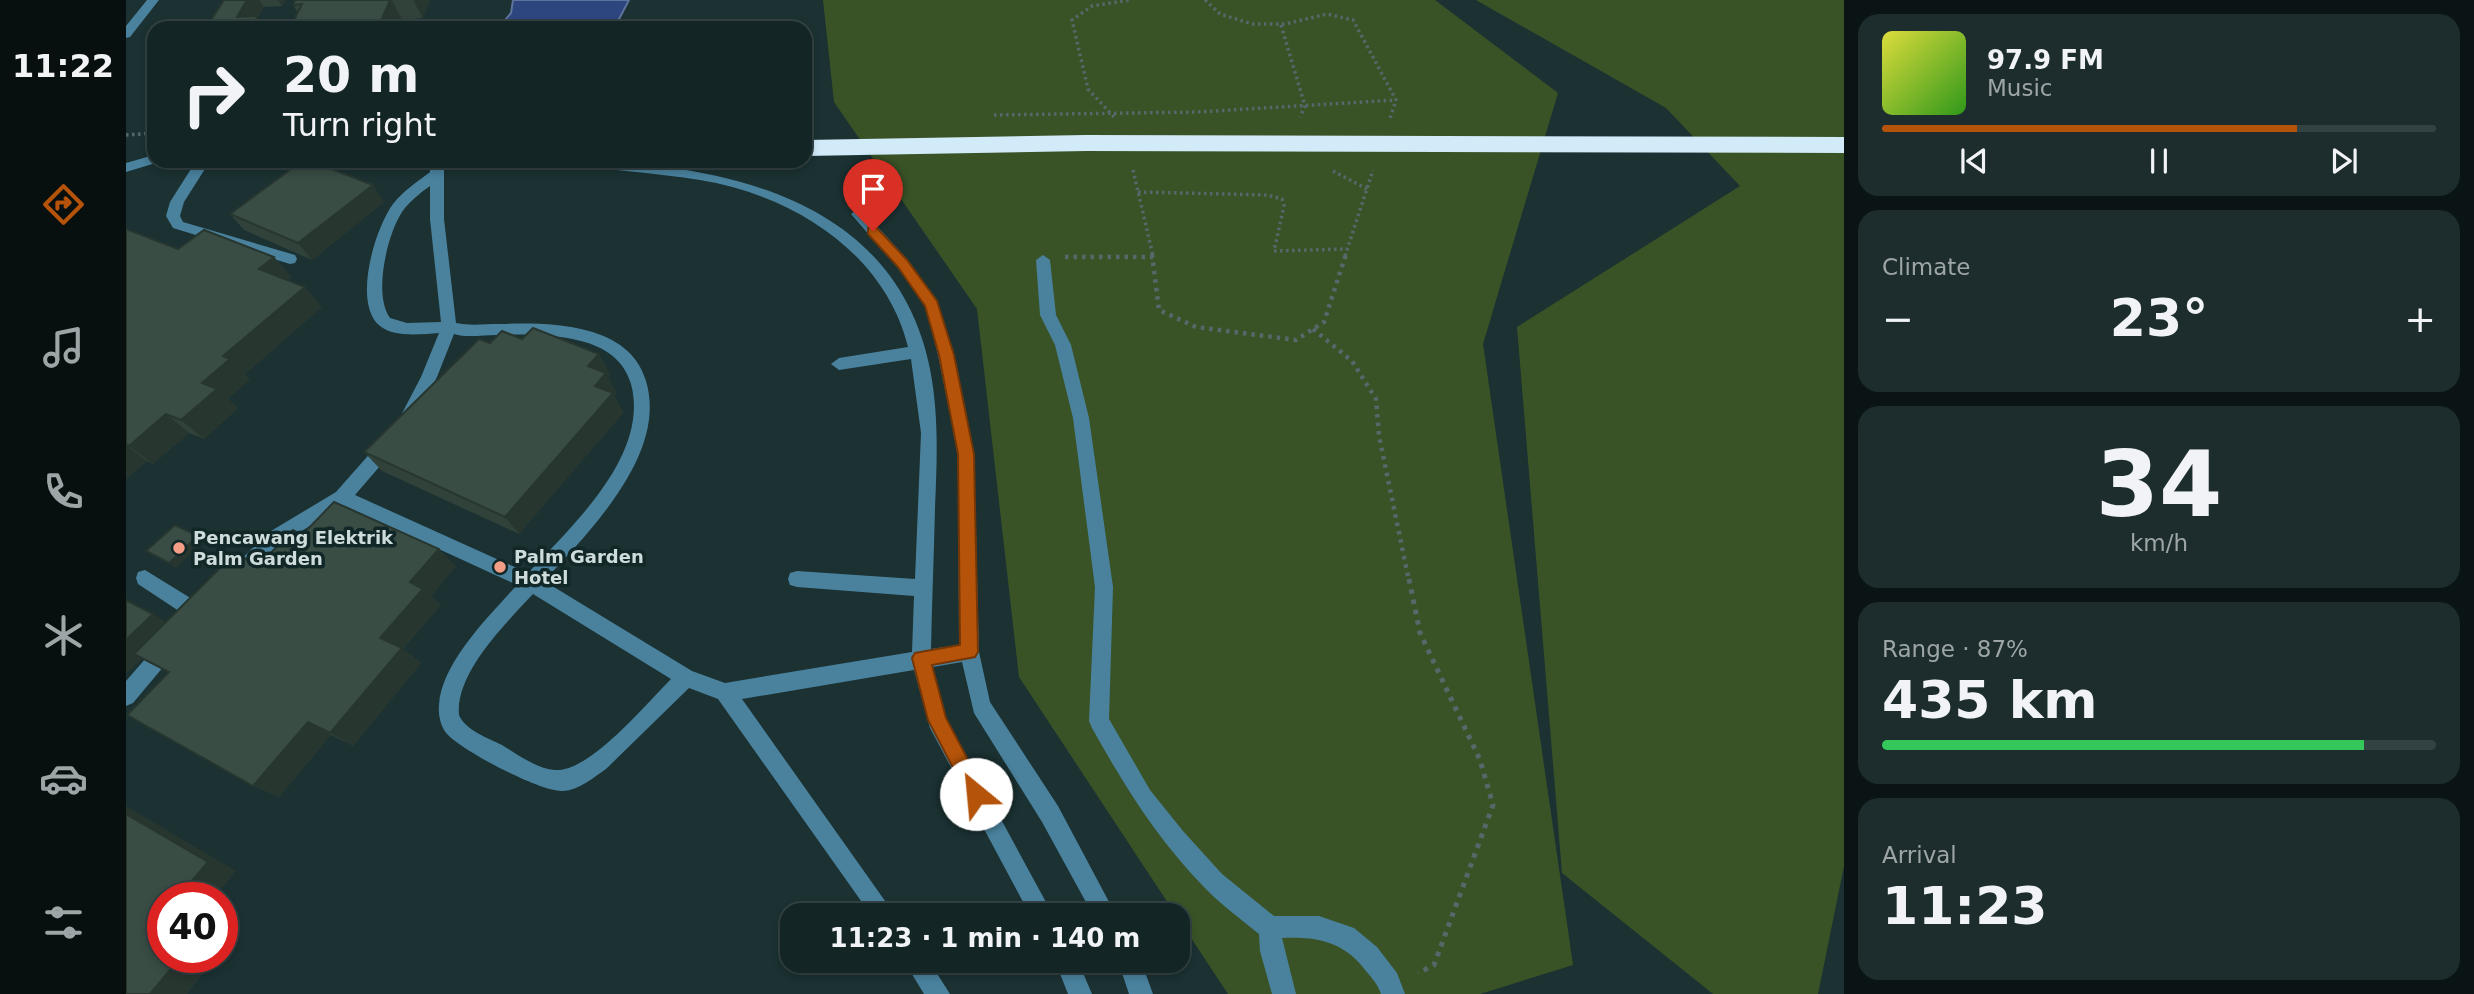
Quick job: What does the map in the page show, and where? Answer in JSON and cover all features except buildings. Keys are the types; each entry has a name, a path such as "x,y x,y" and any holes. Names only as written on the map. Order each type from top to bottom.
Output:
{"highway":[{"path":"812,148 1086,143 1844,145"}],"street":[{"path":"126,34 153,0"},
{"path":"126,152 147,156"},
{"path":"126,168 147,160"},
{"path":"199,168 177,202 173,216 178,225 290,259"},
{"path":"436,168 394,214 384,240 375,277 374,308 385,322 402,328 449,327 460,330 572,333 599,340 622,353 636,374 642,399 640,428 629,459 586,523 494,621 453,686 447,710 456,729 547,779 569,781 589,770 686,678"},
{"path":"126,696 189,624 272,540 342,497 402,428 429,377 449,327 437,219 437,168"},
{"path":"630,168 703,176 766,194 811,214 854,243 886,278 911,327 918,352 929,433 921,658 937,720 1036,903"},
{"path":"858,214 902,263 932,304 946,355 966,454 969,652 981,706 1050,814 1098,903"},
{"path":"1043,260 1048,315 1063,345 1081,418 1104,587 1099,721 1143,797 1175,839 1214,882 1270,928 1272,951 1284,994"},
{"path":"839,365 918,352"},
{"path":"342,497 531,583 686,678 725,692 969,652"},
{"path":"145,578 189,624"},
{"path":"797,579 924,588"},
{"path":"725,692 875,903"},
{"path":"1270,928 1304,924 1346,934 1370,954 1392,991"},
{"path":"923,973 937,994"},
{"path":"1071,973 1080,994"},
{"path":"1134,973 1141,994"}],"path":[{"path":"1121,125 1088,89 1072,20 1091,6 1129,0"},
{"path":"1205,0 1209,6 1229,18 1261,24 1281,25 1328,14 1353,20 1396,100 1387,125"},
{"path":"985,115 1198,112 1396,100"},
{"path":"126,135 147,134"},
{"path":"1132,165 1153,257 1159,310 1196,327 1296,340 1324,322 1375,163"},
{"path":"1138,191 1267,195 1282,199 1284,206 1274,251 1347,249"},
{"path":"1043,260 1072,256 1153,257"},
{"path":"1313,329 1352,360 1376,399 1379,436 1420,633 1480,760 1493,806 1434,965 1392,991"}],"green space":[{"path":"823,0 1435,0 1558,93 1483,344 1573,965 1480,994 1228,994 1190,936 1190,903 1168,903 1019,677 977,309 834,102"},
{"path":"1476,0 1844,0 1844,866 1818,994 1713,994 1562,873 1517,327 1740,186 1666,108"}],"water":[{"path":"513,0 629,0 618,21 504,21 511,13"}],"place":[{"name":"Pencawang Elektrik Palm Garden","path":"179,548"},
{"name":"Palm Garden Hotel","path":"500,567"}],"route":[{"path":"873,231 902,263 932,304 946,355 966,454 969,652 921,658 937,720 976,794"}]}
